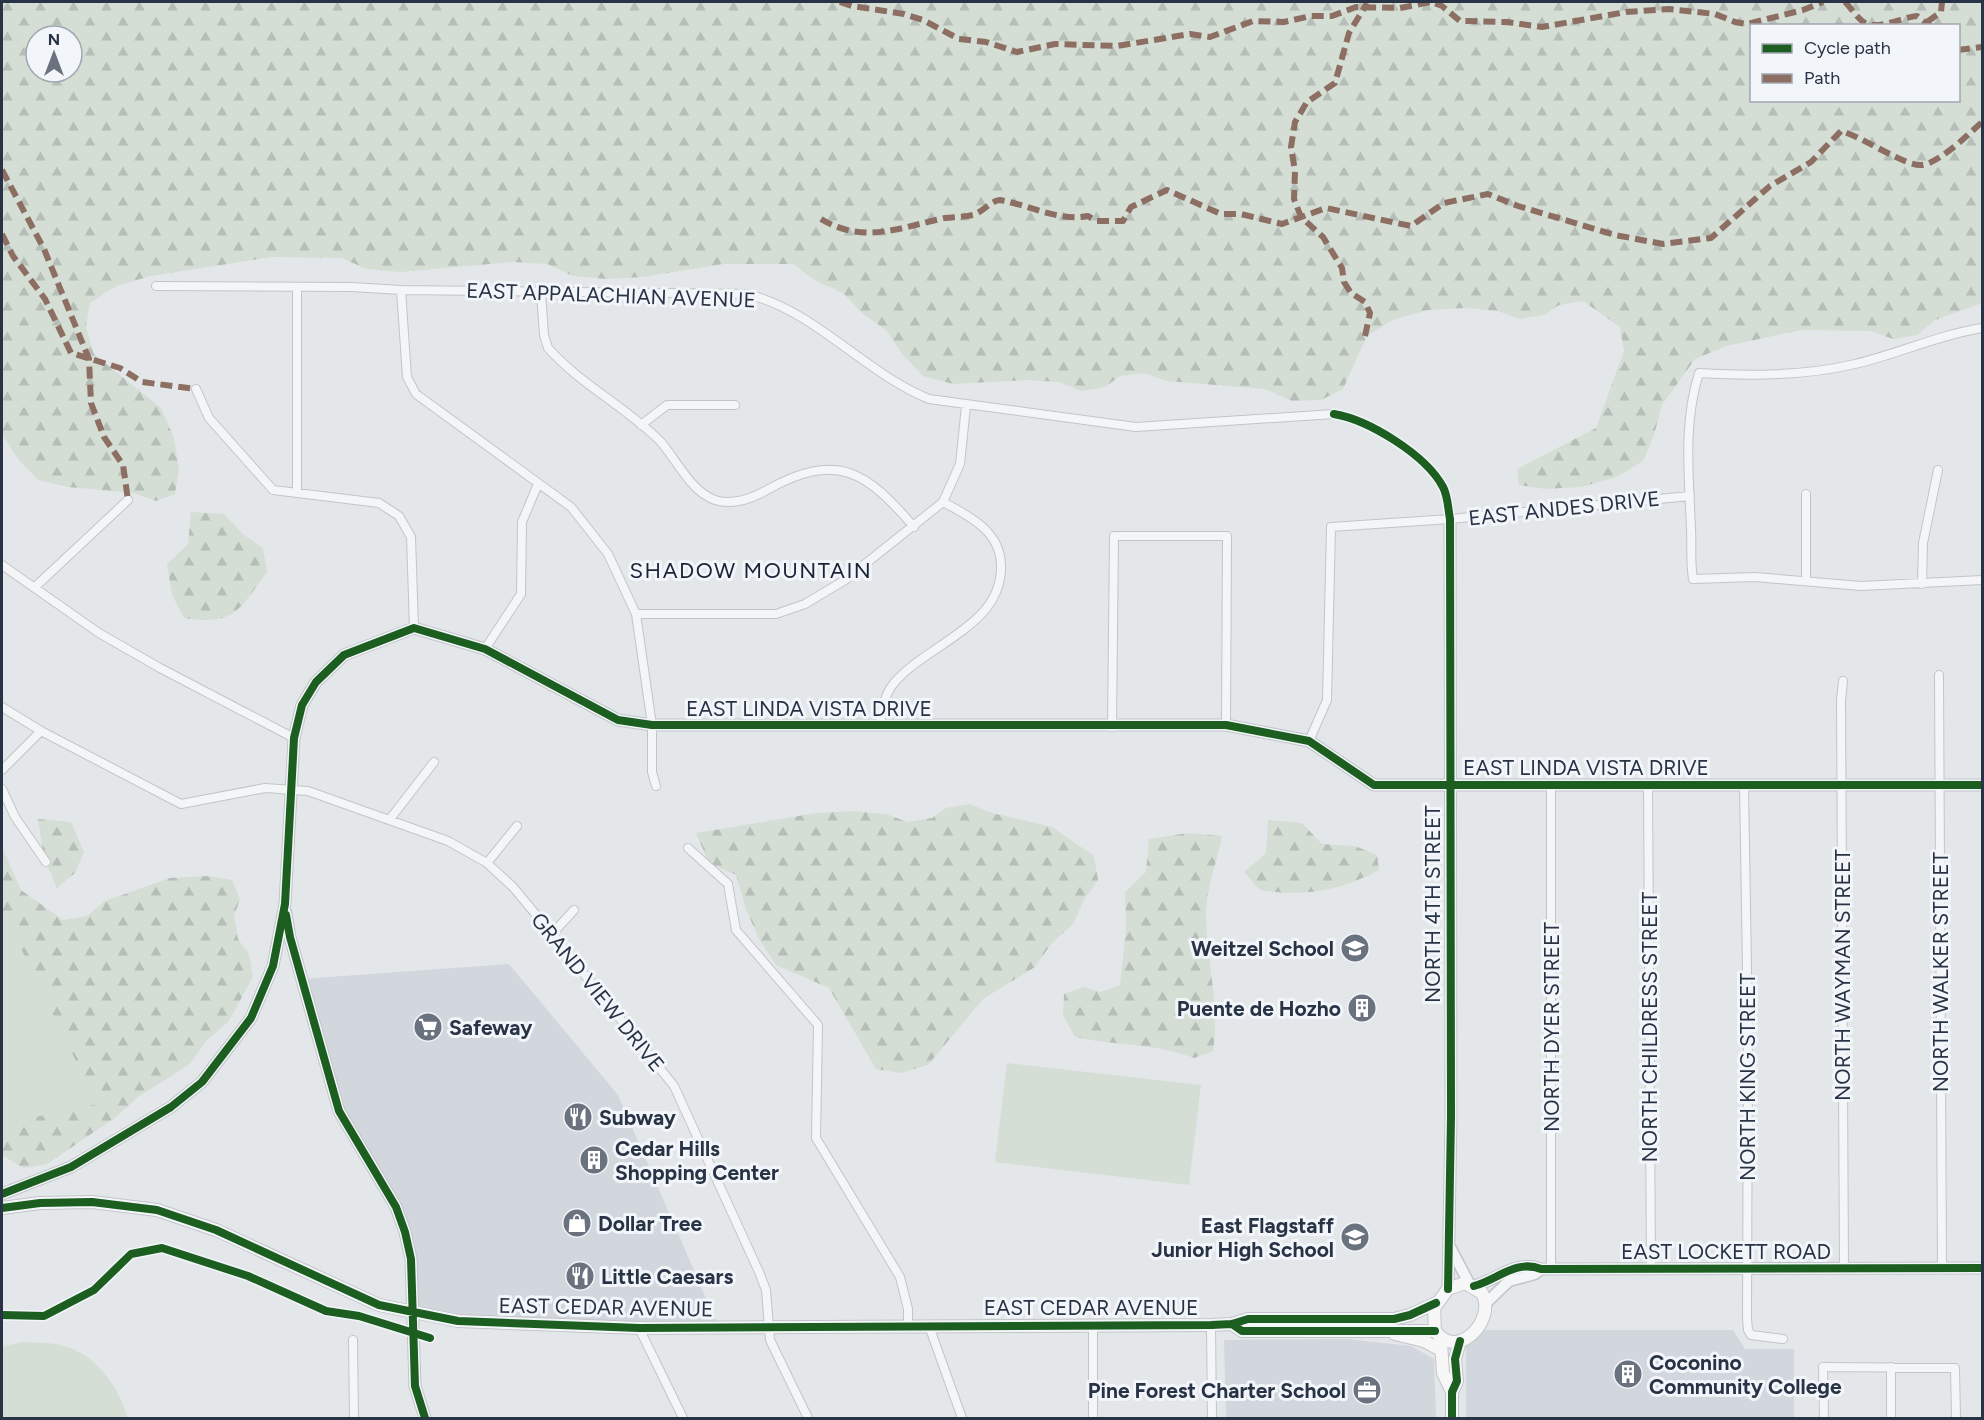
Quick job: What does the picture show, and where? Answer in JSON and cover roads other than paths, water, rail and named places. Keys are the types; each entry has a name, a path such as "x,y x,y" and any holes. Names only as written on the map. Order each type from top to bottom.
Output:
{"main road":[{"name":"EAST CEDAR AVENUE","path":"2,1208 40,1203 92,1202 157,1210 216,1230 379,1305 413,1313 486,1323 639,1328 769,1325 1211,1325 1232,1324 1248,1319 1394,1319 1436,1304"},
{"path":"1382,1331 1424,1341 1439,1339 1460,1341 1470,1337 1479,1326 1486,1303 1482,1293 1472,1285 1460,1284 1448,1289 1436,1304 1433,1314 1439,1339 1445,1382 1452,1392"},
{"name":"EAST CEDAR AVENUE","path":"1232,1324 1242,1330 1382,1331 1439,1339"},
{"path":"1452,1419 1452,1392 1457,1381 1455,1359 1460,1341"}],"street":[{"name":"EAST APPALACHIAN AVENUE","path":"156,286 747,294 788,308 901,387 929,399 966,406 1136,427 1334,414 1352,417 1384,435 1435,474 1445,490 1450,519"},
{"path":"297,288 297,493"},
{"path":"401,290 407,377 416,394 571,507 608,554 636,615 651,725 652,772 656,786"},
{"path":"541,292 544,335 548,348 658,440 700,492 716,500 735,502 754,497 801,473 835,469 872,483 887,495 914,527"},
{"path":"1983,328 1853,365 1760,376 1699,373 1693,394 1688,438 1689,558 1693,579 1755,577 1861,586 1983,580"},
{"path":"2,1194 45,1179 104,1150 171,1107 202,1082 229,1050 251,1018 273,966 285,904 294,738 302,705 316,682 344,655 414,628 411,537 399,516 379,503 273,490 209,418 196,389"},
{"path":"641,425 667,405 735,405"},
{"path":"636,615 776,614 790,610 845,580 943,502 960,464 966,406"},
{"path":"1922,584 1923,543 1938,470"},
{"path":"485,650 521,594 522,522 538,484"},
{"path":"1806,494 1806,581"},
{"name":"EAST ANDES DRIVE","path":"1309,741 1327,700 1331,527 1450,519 1690,496"},
{"path":"35,587 128,500"},
{"path":"880,725 883,706 894,683 911,667 983,614 994,600 999,587 1001,561 993,539 974,519 943,502"},
{"name":"NORTH 4TH STREET","path":"1448,1289 1450,1247 1450,519"},
{"path":"1112,727 1114,536 1227,536 1226,725"},
{"path":"2,565 99,633 160,668 294,738"},
{"name":"EAST LINDA VISTA DRIVE","path":"414,628 485,650 618,720 651,725 1112,727 1226,725 1309,741 1374,785 1983,785"},
{"name":"NORTH WALKER STREET","path":"1939,675 1942,1268"},
{"name":"NORTH WAYMAN STREET","path":"1843,681 1840,700 1844,1269"},
{"name":"GRAND VIEW DRIVE","path":"2,707 41,731 181,804 265,788 308,792 390,819 463,848 487,863 513,888 552,934 674,1086 759,1272 766,1290 770,1340 808,1419"},
{"path":"2,770 41,731"},
{"path":"390,819 434,762"},
{"name":"NORTH DYER STREET","path":"1546,1269 1551,785"},
{"name":"NORTH CHILDRESS STREET","path":"1648,785 1651,1270"},
{"name":"NORTH KING STREET","path":"1744,785 1748,1030 1745,1270 1748,1330 1751,1335 1783,1339"},
{"path":"2,789 15,817 46,862"},
{"path":"487,863 517,826"},
{"path":"688,848 728,884 736,930 818,1025 816,1138 900,1277 905,1294 908,1326"},
{"path":"285,904 290,937 339,1111 396,1207 405,1232 411,1259 415,1386 426,1419"},
{"path":"552,934 574,910"},
{"name":"NORTH 4TH STREET","path":"1450,1247 1472,1285"},
{"name":"EAST LOCKETT ROAD","path":"1472,1285 1515,1268 1533,1266 1546,1269 1651,1270 1983,1268"},
{"name":"EAST LOCKETT ROAD","path":"1486,1303 1509,1281 1546,1269"},
{"path":"1093,1325 1093,1419"},
{"path":"1211,1325 1212,1419"},
{"path":"929,1326 962,1419"},
{"path":"639,1328 683,1419"},
{"path":"353,1340 354,1419"},
{"path":"1824,1419 1823,1367 1955,1368 1956,1419"},
{"path":"1891,1367 1891,1419"}],"place":[{"name":"Weitzel School","path":"1355,948"},
{"name":"Puente de Hozho","path":"1362,1008"},
{"name":"Safeway","path":"428,1027"},
{"name":"Subway","path":"578,1117"},
{"name":"Cedar Hills Shopping Center","path":"594,1160"},
{"name":"Dollar Tree","path":"577,1223"},
{"name":"East Flagstaff Junior High School","path":"1355,1237"},
{"name":"Little Caesars","path":"580,1276"},
{"name":"Coconino Community College","path":"1628,1374"},
{"name":"Pine Forest Charter School","path":"1367,1390"}],"district":[{"name":"SHADOW MOUNTAIN","path":"751,570"}]}
